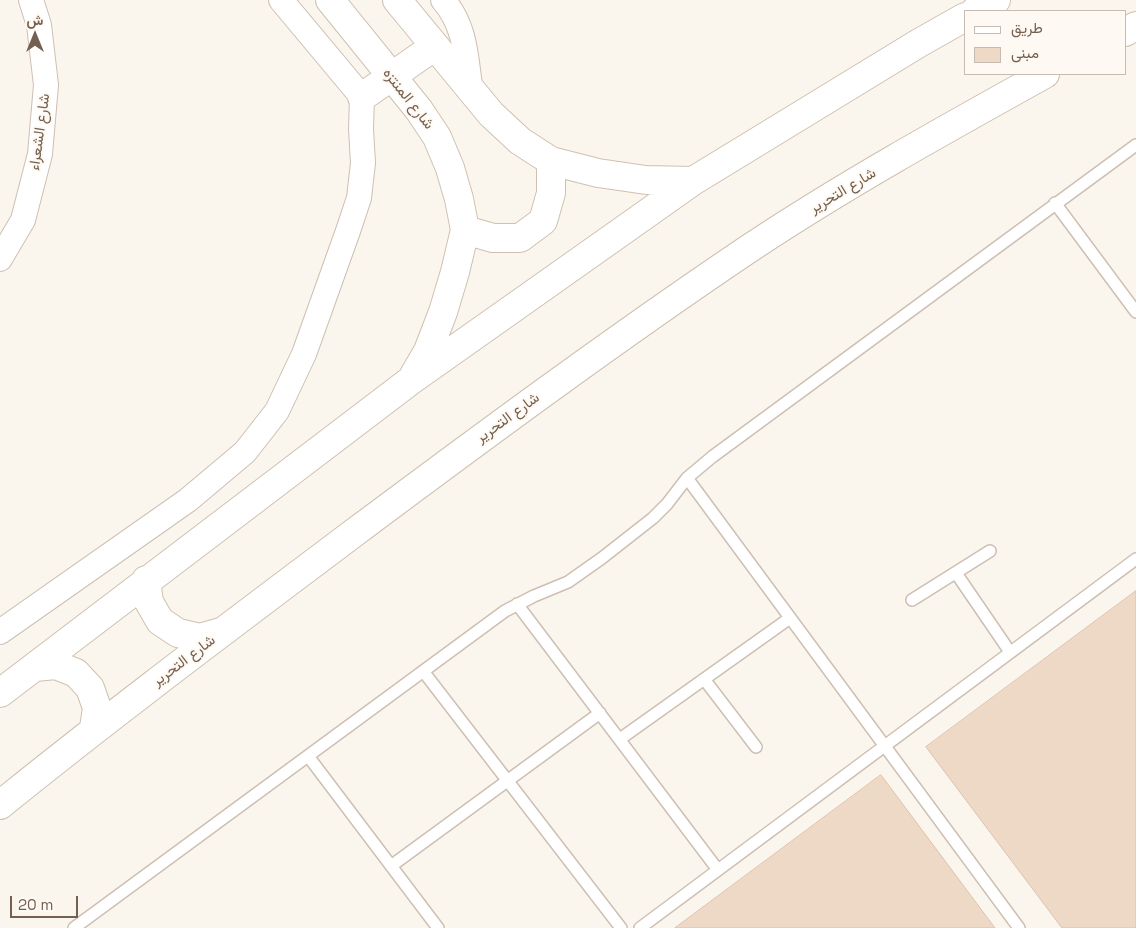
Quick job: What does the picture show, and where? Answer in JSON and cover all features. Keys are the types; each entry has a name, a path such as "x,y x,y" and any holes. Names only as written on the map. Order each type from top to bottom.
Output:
{"street":[{"name":"شارع الشعراء","path":"0,259 22,220 40,154 46,85 39,25 31,0"},
{"path":"0,632 188,500 244,452 277,411 304,354 359,198 363,163 362,97 281,0"},
{"name":"شارع المنتزه","path":"330,0 391,77 420,110 437,138 450,168 460,199 465,230 455,272 443,312 428,351 410,381"},
{"path":"398,0 492,114 520,141 552,161 598,173 636,179 693,181"},
{"path":"444,0 459,24 465,44 470,86"},
{"path":"977,10 996,0"},
{"path":"0,693 146,580 410,381 693,181 964,18"},
{"path":"362,97 435,46"},
{"name":"شارع التحرير","path":"0,805 94,728 521,408 749,249 901,155 1043,75"},
{"path":"465,230 493,238 520,238 543,220 550,193 552,161"},
{"path":"146,580 149,602 160,621 178,634 200,638 221,632"},
{"path":"35,667 56,665 76,673 81,678 90,688 97,708 94,728"}],"lane":[{"path":"74,928 505,611 568,582 602,558 654,518 687,478 712,457 1136,145"},
{"path":"1055,203 1136,312"},
{"path":"687,478 1019,928"},
{"path":"912,600 990,551"},
{"path":"640,928 1136,558"},
{"path":"956,573 1010,652"},
{"path":"517,604 718,870"},
{"path":"620,739 790,618"},
{"path":"423,671 621,928"},
{"path":"704,679 756,747"},
{"path":"391,866 600,713"},
{"path":"308,756 438,928"}],"building":[{"path":"1136,591 1136,928 1062,928 926,747"},
{"path":"881,775 995,928 675,928"}]}
